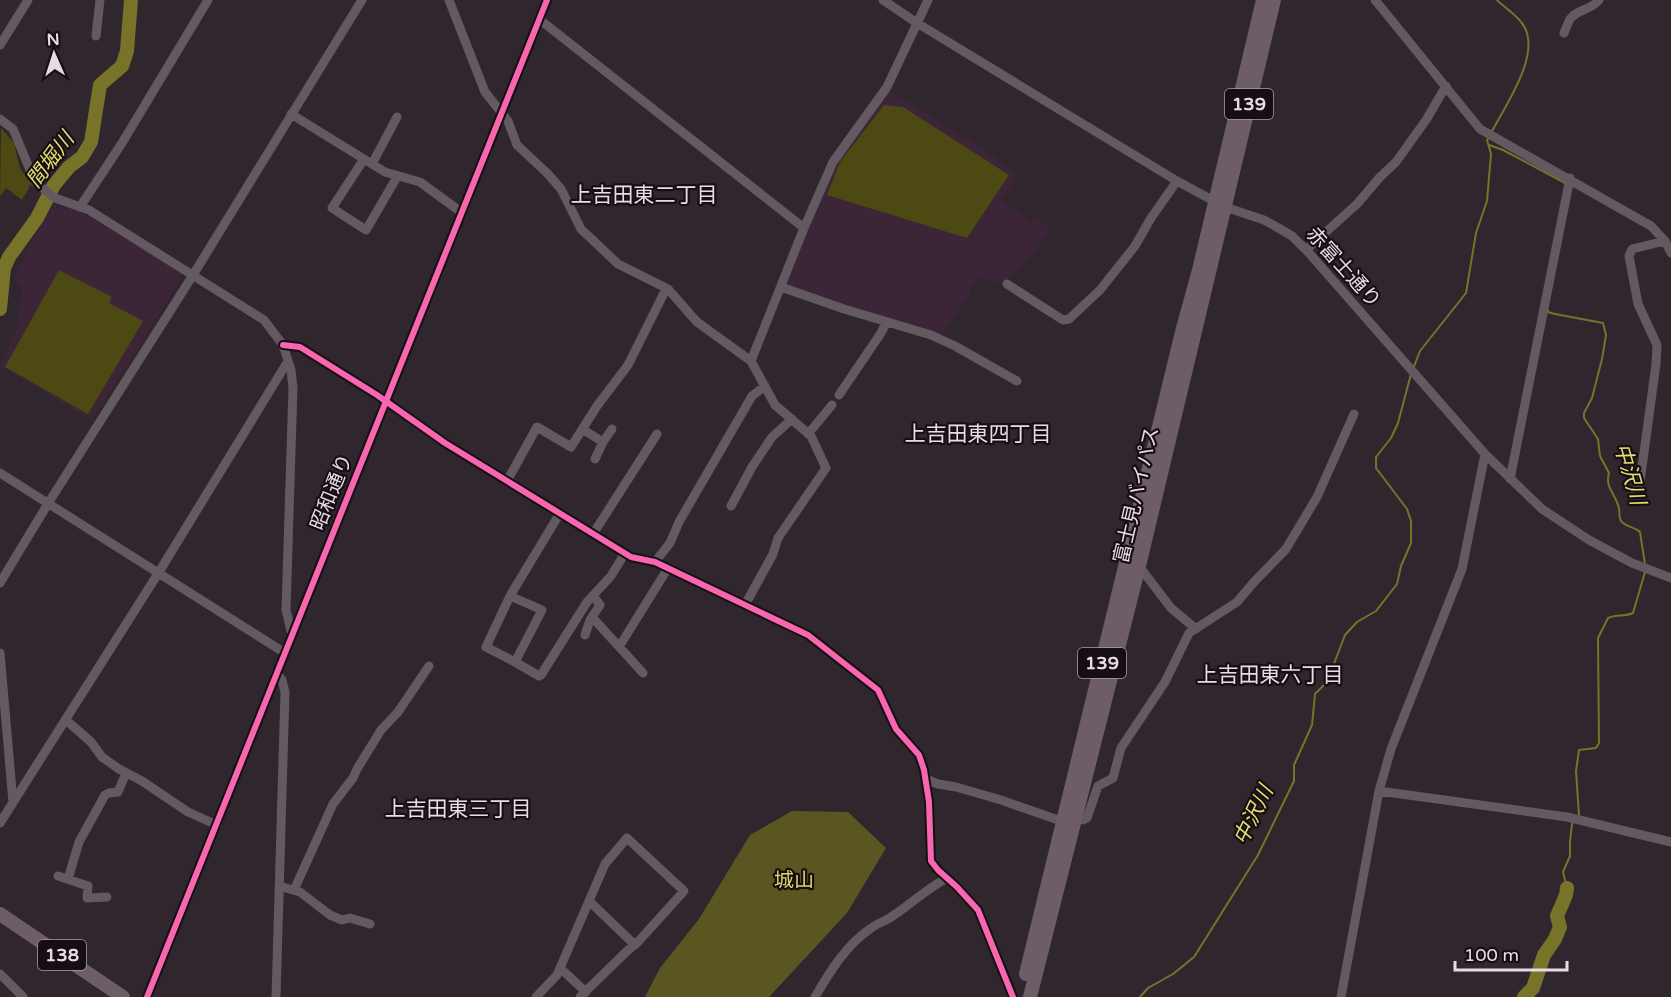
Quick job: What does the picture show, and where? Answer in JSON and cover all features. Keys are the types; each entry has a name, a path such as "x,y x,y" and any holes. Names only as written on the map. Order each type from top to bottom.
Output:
{"highway":[{"name":"富士見バイパス","path":"1020,997 1139,566 1191,343 1263,0"},
{"name":"富士見バイパス","path":"1030,997 1070,820 1220,204 1274,0"},
{"name":"138","path":"0,914 123,997"}],"street":[{"path":"0,45 28,0"},
{"path":"96,36 100,0"},
{"path":"80,207 122,143 208,0"},
{"path":"0,583 194,275 362,0"},
{"path":"449,0 465,36 480,82 508,121 517,145 561,189 581,229 618,264 666,289 697,321 751,361 775,405 808,434 818,449 825,468 778,538 773,554 745,605"},
{"name":"昭和通り","path":"147,997 547,0"},
{"name":"赤富士通り","path":"882,0 1177,181 1220,204 1275,226 1292,236 1485,454 1542,508 1589,540 1632,563 1671,578"},
{"path":"751,361 833,162 887,87 928,0"},
{"path":"1375,0 1480,129 1651,226 1665,241 1671,253"},
{"path":"1564,33 1571,17 1593,7 1599,0"},
{"path":"539,19 804,228"},
{"path":"1306,250 1358,204 1380,177 1396,162 1426,120 1446,86"},
{"path":"291,114 368,162 397,177 420,182 461,212"},
{"path":"397,117 368,162 332,208 366,230 397,177"},
{"path":"0,119 13,129 35,182 55,198 89,210 264,320 283,345 291,370 293,404 286,610 292,635"},
{"path":"1510,479 1570,178"},
{"path":"1008,284 1063,320 1069,320 1100,290 1134,246 1177,181"},
{"path":"1635,492 1640,482 1657,345 1638,304 1629,256 1632,249 1665,241"},
{"path":"780,287 886,323 931,335 1017,381"},
{"path":"507,481 537,427 571,447 628,365 666,289"},
{"path":"839,395 886,323"},
{"path":"283,345 300,347 445,443 631,557 655,562 808,635 879,690 896,729 919,755 926,779 929,802 931,861 978,910 1013,997"},
{"path":"0,823 159,572 288,361"},
{"path":"655,562 670,543 679,522 752,396 765,386"},
{"path":"808,434 832,405"},
{"path":"926,779 1070,820 1087,818 1098,786 1113,778 1121,748 1165,682 1186,639 1196,629 1237,602 1286,549 1317,497 1354,414"},
{"path":"731,506 752,466 772,437 792,419"},
{"path":"582,429 603,442"},
{"path":"595,459 612,429"},
{"path":"593,534 657,434"},
{"path":"1341,997 1379,791 1392,749 1462,569 1485,454"},
{"path":"0,473 285,653"},
{"path":"560,513 510,596 486,647 541,675 587,602 594,597 617,569 625,553"},
{"path":"1139,566 1171,608 1196,629"},
{"path":"619,647 668,568"},
{"path":"510,596 542,610 515,662"},
{"path":"585,635 600,605 594,597"},
{"path":"592,618 643,673"},
{"path":"0,653 13,802"},
{"path":"294,890 333,804 353,778 381,730 398,712 429,666"},
{"path":"276,673 282,680 285,692 276,997"},
{"path":"66,720 91,742 102,757 188,812 217,825"},
{"path":"68,879 78,842 105,795 118,792 126,773"},
{"path":"1379,791 1567,817 1671,842"},
{"path":"536,997 557,975 560,968 605,864 627,838 684,891 635,945 583,994 560,968"},
{"path":"58,876 88,886 87,898 107,897"},
{"path":"815,997 855,940 870,928 893,916 934,885 948,878"},
{"path":"279,886 300,892 330,915 342,920 350,918 370,924"},
{"path":"589,901 635,945"},
{"path":"0,974 23,997"}],"shaded area":[{"path":"888,90 989,152 1018,176 1001,200 1031,223 1036,217 1051,228 1032,255 1003,283 979,278 941,336 787,284 838,160"},
{"path":"884,105 903,107 1009,175 967,238 827,195 840,162"},
{"path":"1,128 14,143 20,168 31,184 22,200 6,188 0,196"},
{"path":"53,205 78,210 181,272 181,279 92,421 0,366 16,330 22,290 14,279 34,237"},
{"path":"59,270 112,297 109,303 143,321 88,414 5,367"}],"green space":[{"name":"城山","path":"792,811 848,812 886,848 847,913 769,997 645,997 660,968 699,919 750,835"}],"waterway":[{"name":"間堀川","path":"0,309 4,268 9,257 37,218 54,185 69,167 82,157 91,142 100,85 122,66 127,51 131,0"},
{"name":"中沢川","path":"1491,133 1520,78 1526,62 1528,47 1527,34 1521,22 1497,0"},
{"name":"中沢川","path":"1413,369 1420,351 1466,293 1476,233 1487,201 1491,154 1487,140 1489,138"},
{"name":"中沢川","path":"1489,145 1567,184"},
{"name":"中沢川","path":"1548,310 1555,314 1603,323 1606,335 1602,359 1592,398 1584,413 1584,418 1598,439 1600,456 1609,473 1609,486 1619,507 1620,519 1625,525 1640,532 1645,564"},
{"name":"中沢川","path":"1140,997 1148,988 1173,974 1194,957 1258,855 1294,781 1294,765 1312,725 1315,694 1327,682 1345,635 1357,622 1376,611 1397,584 1401,566 1411,543 1411,521 1407,509 1376,468 1376,457 1391,438 1398,423 1411,374"},
{"name":"中沢川","path":"1577,817 1579,815 1576,771 1579,750 1596,748 1599,743 1598,638 1608,618 1633,613 1645,572"},
{"name":"中沢川","path":"1567,888 1563,872 1570,856 1574,821"},
{"name":"中沢川","path":"1524,997 1533,988 1544,955 1560,927 1557,916 1567,888"}],"cycle path":[{"path":"147,997 547,0"},
{"path":"283,345 300,347 377,395 445,443 631,557 655,562 808,635 878,690 896,729 919,755 924,770 929,802 931,861 978,910 1013,997"}],"district":[{"name":"上吉田東二丁目","path":"644,195"},
{"name":"上吉田東四丁目","path":"978,434"},
{"name":"上吉田東六丁目","path":"1270,675"},
{"name":"上吉田東三丁目","path":"458,809"}]}
